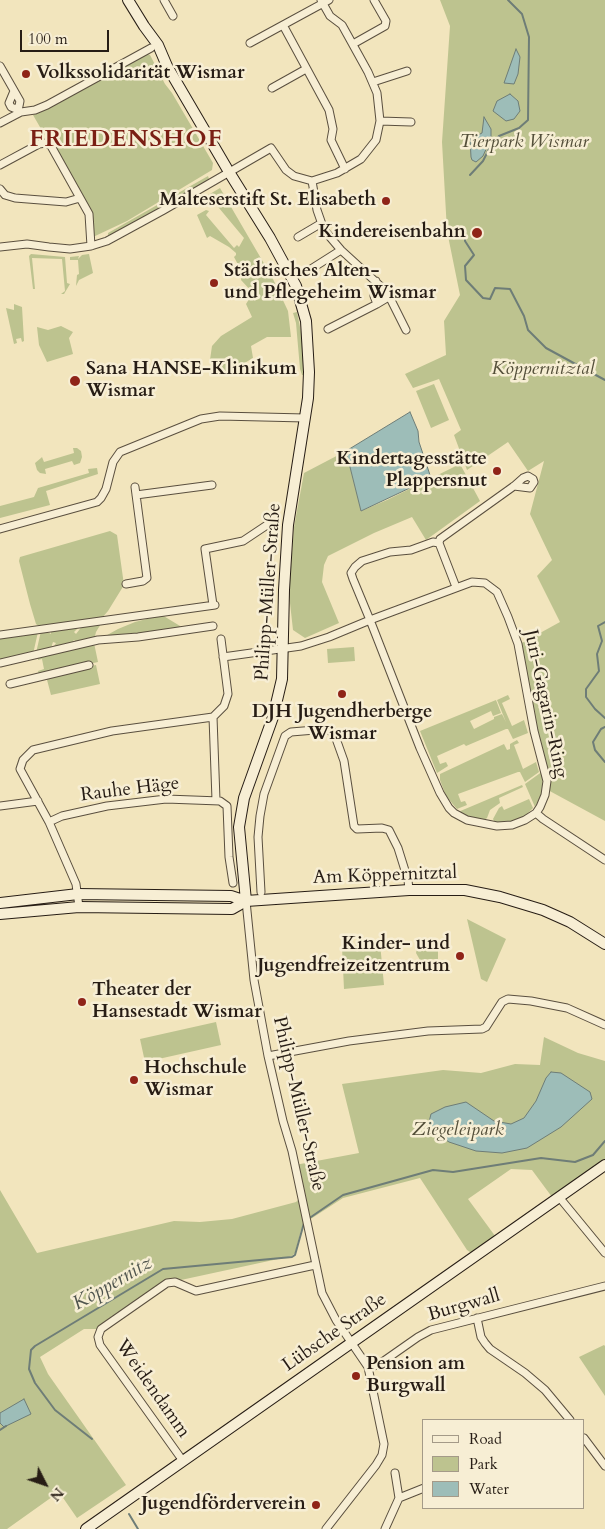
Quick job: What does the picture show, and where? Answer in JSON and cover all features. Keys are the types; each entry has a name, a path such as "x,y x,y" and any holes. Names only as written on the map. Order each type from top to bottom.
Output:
{"street":[{"path":"128,0 158,44 167,66"},
{"path":"164,0 173,16"},
{"path":"353,44 385,26 386,21 374,0"},
{"path":"0,247 22,243 62,249 91,246 119,236 271,148 286,170 294,176 312,181 329,177 345,169 361,159 370,150 376,140 380,121 379,101 373,82 353,44 342,25 330,16 324,1 250,43"},
{"path":"282,25 329,110 333,129 332,140 345,169"},
{"path":"144,26 152,48 167,66"},
{"path":"0,123 16,114 47,105 152,48"},
{"path":"0,66 14,91 10,105 16,109 20,102 26,111"},
{"name":"Philipp-Müller-Straße","path":"167,66 270,238 296,286 306,321 309,372 305,418 288,525 283,609 282,679 276,704 250,779 239,827 254,980 268,1056 292,1151 322,1293 336,1320 352,1343"},
{"path":"272,88 306,69"},
{"path":"373,82 407,71"},
{"path":"380,121 411,122"},
{"path":"0,165 39,144 46,143 54,150 90,216 91,246"},
{"path":"312,181 320,224 341,250 388,294 406,330"},
{"path":"0,189 5,196 15,198 66,202 80,198"},
{"path":"298,237 320,224"},
{"path":"311,269 341,250"},
{"path":"376,281 374,296 377,304"},
{"path":"328,329 385,300 388,294"},
{"path":"0,529 97,502 106,489 112,462 120,452 201,419 220,416 305,418"},
{"path":"126,584 143,581 147,578 135,492 212,485"},
{"path":"456,587 439,543 440,539 443,535 514,486"},
{"path":"0,636 214,605 205,549 243,541 270,523"},
{"path":"439,543 433,542 411,550 390,552 362,561 351,573 440,793 449,808 467,820 506,826 519,823 536,813 605,860"},
{"name":"Juri-Gagarin-Ring","path":"223,657 313,643 456,587 477,581 490,585 500,597 518,644 534,731 546,781 545,795 536,813"},
{"path":"0,663 98,640 138,637 213,626"},
{"path":"79,907 76,884 49,822 20,769 23,760 33,750 112,731 213,717 224,706 227,698 228,687 221,639"},
{"path":"10,684 89,665"},
{"path":"213,717 216,800 227,806 229,857 233,883"},
{"path":"261,890 258,837 260,816 264,794 285,736 291,732 327,729 334,733 344,760 354,826 357,829 382,828 389,830 398,848 408,880 409,890"},
{"name":"Rauhe Häge","path":"49,822 62,816 107,806 166,799 216,800"},
{"path":"0,806 38,800"},
{"name":"Am Köppernitztal","path":"246,901 409,890 465,890 500,896 556,915 605,944"},
{"path":"0,903 78,894 231,896 246,901"},
{"path":"0,914 79,907 232,909 246,901"},
{"path":"268,1056 358,1040 428,1031 482,1028 486,1027 502,1002 508,999 567,1008 605,1025"},
{"name":"Lübsche Straße","path":"86,1529 605,1164"},
{"path":"559,1197 605,1253"},
{"name":"Weidendamm","path":"183,1461 100,1345 98,1337 101,1330 167,1283 175,1282 196,1291 315,1265"},
{"name":"Burgwall","path":"368,1367 378,1365 418,1336 431,1330 605,1286"},
{"path":"477,1318 484,1343 525,1373 544,1390 569,1419"},
{"path":"326,1529 376,1465 382,1455 384,1444 368,1367 352,1343"},
{"path":"585,1439 605,1466"},
{"path":"385,1529 399,1498 395,1472"},
{"path":"399,1498 422,1489"}],"green space":[{"path":"440,0 605,0 605,821 546,789 543,777 541,795 535,807 525,784 543,771 520,644 560,622 537,576 552,560 530,514 544,461 528,471 508,442 467,470 454,435 461,430 439,379 413,388 405,374 446,355 444,321 460,295 447,231 442,142 450,26"},
{"path":"147,54 150,55 165,84 213,163 212,170 127,221 93,237 92,217 33,115"},
{"path":"208,176 209,179 199,186 108,237 108,233"},
{"path":"220,188 273,279 288,311 291,337 267,337 251,346 253,358 231,371 222,372 212,367 210,360 212,346 221,336 252,317 246,304 253,293 241,280 242,272 234,257 236,253 210,236 207,238 197,215 206,210 209,211 206,215 234,248 237,245 239,247 244,238 214,202 211,205 209,202 193,207 191,205"},
{"path":"31,254 65,257 67,283 70,284 64,294 61,294 65,291 62,259 32,258 35,289 33,289 29,256"},
{"path":"89,254 93,273 79,280 76,286 77,275 79,274 78,260 70,260 70,257 79,256 78,259 82,255"},
{"path":"14,304 22,307 24,341 22,342 21,338 16,339 17,343 14,344 6,308 14,310"},
{"path":"297,312 304,347 304,375 302,375 300,369 296,323 293,313"},
{"path":"61,326 73,332 69,338 73,354 47,362 39,345 37,327 48,330"},
{"path":"434,384 449,420 431,428 416,391"},
{"path":"73,448 81,451 80,463 74,465 72,461 45,469 46,474 40,473 37,470 35,463 42,457 44,462 74,453"},
{"path":"346,451 361,511 460,464 480,501 426,540 412,517 328,556 324,565 322,582 339,623 305,638 293,630 289,594 294,527 304,473"},
{"path":"97,468 98,474 46,491 50,505 0,518 0,506 34,497 38,488 89,473 88,469"},
{"path":"110,531 117,535 124,585 108,611 101,619 41,628 36,624 30,604 19,561 20,557"},
{"path":"162,615 185,629 100,639 135,622"},
{"path":"102,622 94,640 78,643 74,640 76,644 52,649 56,643 53,642 51,648 36,653 41,631 44,630 51,634 51,630 80,626 74,632 76,634 83,625"},
{"path":"38,632 33,654 0,661 0,637"},
{"path":"94,643 98,662 39,675 38,671 44,669 42,659 38,660 38,656"},
{"path":"354,647 355,661 328,663 327,649"},
{"path":"96,665 100,684 51,695 46,676"},
{"path":"508,695 510,699 502,703 512,726 524,720 528,733 513,739 508,729 506,729 466,746 464,744 437,756 440,764 446,762 448,766 437,773 420,731 496,700 501,713 493,716 491,711 470,721 474,729 502,714 506,722 497,700"},
{"path":"517,740 519,743 514,745 523,769 536,762 539,772 525,782 520,772 518,772 458,794 461,802 465,801 467,805 457,809 446,796 440,780 440,774 504,744 507,750 510,749 510,744"},
{"path":"522,785 523,787 499,798 500,803 490,810 487,818 483,821 469,818 458,812"},
{"path":"529,799 533,808 525,816 514,822 495,823 493,819 499,808 502,806 504,810"},
{"path":"467,919 506,939 487,982 481,979"},
{"path":"422,938 438,950 438,959 420,960 416,953"},
{"path":"380,943 384,985 344,989 342,947"},
{"path":"216,1022 221,1045 145,1062 140,1039"},
{"name":"Ziegeleipark","path":"544,1037 578,1053 605,1061 605,1160 552,1197 532,1170 511,1169 468,1199 498,1240 476,1256 467,1250 420,1178 343,1198 306,1222 301,1230 295,1253 292,1256 167,1283 101,1329 84,1329 40,1357 48,1374 126,1485 77,1518 59,1492 7,1529 0,1529 0,1190 37,1253 174,1221 200,1222 232,1219 296,1202 301,1197 295,1165 359,1153 342,1084 443,1070 481,1073 515,1064 540,1065"},
{"path":"605,1346 605,1396 579,1357"}],"water":[{"path":"516,49 520,57 518,74 514,84 504,83"},
{"path":"510,94 518,101 520,111 514,119 506,121 493,111 497,101"},
{"path":"484,117 491,129 491,138 483,156 476,162 471,157 470,139 482,133"},
{"path":"410,412 418,431 419,442 431,478 361,511 346,451"},
{"path":"551,1072 561,1073 590,1092 592,1099 561,1127 527,1148 502,1153 476,1151 449,1142 430,1129 431,1114 445,1107 466,1102 494,1121 511,1124 524,1118 536,1101 546,1078"},
{"path":"24,1399 31,1414 4,1427 0,1423 0,1413"}],"waterway":[{"name":"Köppernitz","path":"470,175 483,161 490,147 499,136 519,128 528,120 529,37 522,14 508,0"},
{"name":"Köppernitz","path":"465,234 465,241 474,255 465,266 466,280 483,298 490,299 495,288 510,289 524,316 528,330 546,348 605,380"},
{"name":"Köppernitz","path":"605,622 598,626 602,641 597,654 599,671 586,689 586,697 605,718"},
{"name":"Köppernitz","path":"605,727 601,729 593,742 595,750 605,762"},
{"name":"Köppernitz","path":"311,1217 343,1195 433,1170 453,1172 541,1158 575,1162 593,1155 605,1141"},
{"name":"Köppernitz","path":"92,1439 55,1410 35,1383 29,1369 31,1350 163,1269 292,1257 295,1255 304,1223"},
{"path":"0,1430 6,1426"},
{"name":"Köppernitz","path":"129,1514 138,1529"}],"place":[{"name":"Volkssolidarität Wismar","path":"26,74"},
{"name":"Malteserstift St. Elisabeth","path":"386,201"},
{"name":"Kindereisenbahn","path":"477,233"},
{"name":"Städtisches Alten- und Pflegeheim Wismar","path":"214,283"},
{"name":"Sana HANSE-Klinikum Wismar","path":"75,381"},
{"name":"Kindertagesstätte Plappersnut","path":"497,471"},
{"name":"DJH Jugendherberge Wismar","path":"342,694"},
{"name":"Kinder- und Jugendfreizeitzentrum","path":"460,956"},
{"name":"Theater der Hansestadt Wismar","path":"82,1002"},
{"name":"Hochschule Wismar","path":"134,1080"},
{"name":"Pension am Burgwall","path":"356,1376"},
{"name":"Jugendförderverein","path":"316,1505"}],"district":[{"name":"FRIEDENSHOF","path":"126,140"}],"park label":[{"name":"Tierpark Wismar","path":"524,143"},
{"name":"Köppernitztal","path":"543,370"}]}
